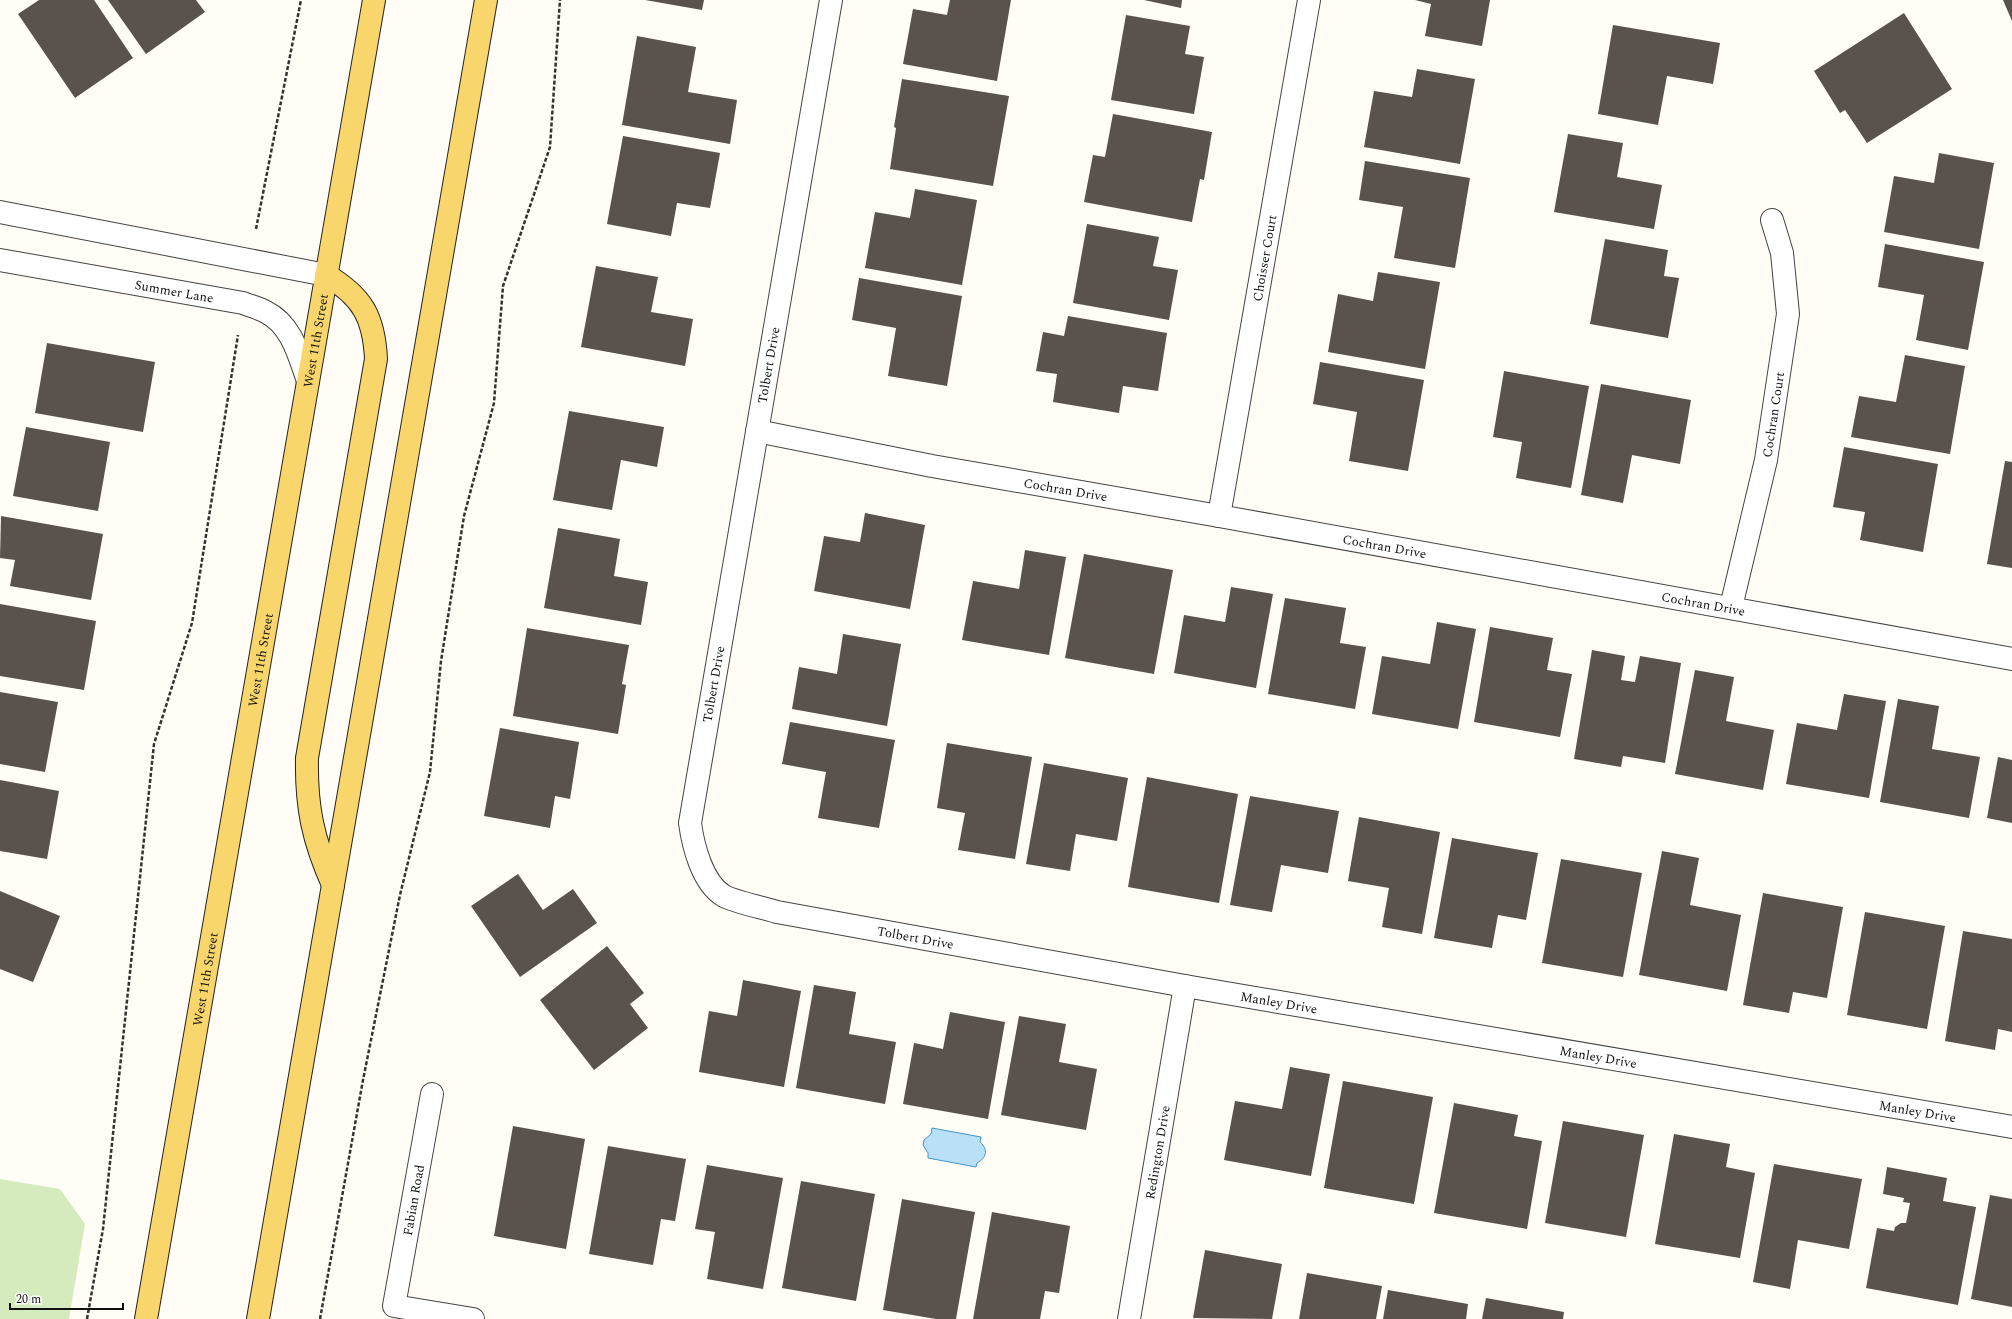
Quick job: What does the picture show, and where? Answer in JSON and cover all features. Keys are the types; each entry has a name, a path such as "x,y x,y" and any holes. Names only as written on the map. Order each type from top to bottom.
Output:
{"main road":[{"name":"West 11th Street","path":"146,1319 374,0"},
{"path":"258,1319 486,0"},
{"path":"326,274 344,285 358,299 369,316 375,337 376,359 307,758 307,787 311,821 320,854 334,885"}],"street":[{"name":"Tolbert Drive","path":"831,0 690,822 693,845 709,882 724,896 777,912 1185,986"},
{"name":"Choisser Court","path":"1219,516 1309,0"},
{"path":"0,212 326,274"},
{"name":"Cochran Court","path":"1731,607 1766,460 1788,314 1782,253 1772,220"},
{"name":"Summer Lane","path":"0,260 243,303 267,312 285,326 296,348 308,381"},
{"name":"Cochran Drive","path":"757,432 932,466 1731,607 2012,659"},
{"name":"Manley Drive","path":"1185,986 2012,1127"},
{"name":"Redington Drive","path":"1129,1319 1185,986"},
{"name":"Fabian Road","path":"432,1094 394,1306 473,1319"}],"path":[{"path":"261,200 301,0"},
{"path":"320,1319 381,987 400,895 430,772 441,661 464,516 494,403 503,286 550,147 560,0"},
{"path":"87,1319 103,1229 154,744 192,623 234,358"}],"green space":[{"path":"0,1179 60,1189 85,1224 69,1319 0,1319"}],"water":[{"path":"932,1128 981,1137 980,1142 985,1148 983,1159 977,1163 976,1167 928,1158 928,1153 923,1145 924,1140 931,1134"}],"building":[{"path":"39,0 94,0 133,58 75,98 18,14"},
{"path":"108,0 196,0 205,12 146,54"},
{"path":"645,0 704,0 702,10"},
{"path":"950,0 1011,0 997,81 903,64 913,9 947,15"},
{"path":"1144,0 1182,0 1181,8"},
{"path":"1415,0 1490,0 1482,46 1425,36 1431,4"},
{"path":"2003,0 2012,0 2012,21"},
{"path":"1904,13 1952,89 1867,143 1845,110 1840,113 1814,71"},
{"path":"1126,15 1190,26 1185,54 1204,57 1194,114 1111,100"},
{"path":"1613,25 1720,43 1713,84 1667,76 1658,125 1598,114"},
{"path":"637,36 696,47 688,92 737,100 730,144 622,125"},
{"path":"1417,69 1475,79 1460,164 1364,147 1374,91 1412,97"},
{"path":"902,79 1009,96 993,186 890,169 896,128 894,127"},
{"path":"1113,114 1212,132 1204,180 1200,179 1192,222 1084,202 1093,155 1105,157"},
{"path":"1568,134 1623,143 1617,177 1662,185 1654,229 1554,212"},
{"path":"623,136 720,153 710,208 677,203 671,236 607,224"},
{"path":"1939,153 1994,163 1979,249 1884,232 1894,176 1934,183"},
{"path":"1365,161 1470,178 1455,268 1394,258 1403,207 1359,200"},
{"path":"915,189 977,200 962,285 865,268 875,212 910,218"},
{"path":"1087,224 1159,237 1153,266 1178,270 1169,320 1073,303"},
{"path":"1605,239 1668,250 1664,276 1679,278 1668,338 1590,324"},
{"path":"1885,244 1984,262 1968,350 1916,340 1924,295 1878,287"},
{"path":"596,266 658,277 651,312 693,319 685,366 581,347"},
{"path":"1378,272 1440,282 1425,369 1328,352 1338,294 1373,301"},
{"path":"859,278 962,296 947,386 888,376 896,328 852,320"},
{"path":"1068,316 1167,333 1158,391 1123,386 1119,413 1053,402 1057,374 1036,371 1043,332 1064,336"},
{"path":"47,343 155,362 143,432 35,413"},
{"path":"1905,355 1965,366 1950,454 1851,437 1859,396 1896,402"},
{"path":"1320,362 1424,380 1408,471 1349,461 1357,412 1313,404"},
{"path":"1504,371 1589,386 1571,488 1516,478 1522,442 1493,437"},
{"path":"1601,384 1691,400 1680,464 1632,455 1623,503 1581,495"},
{"path":"569,411 664,427 657,467 621,460 612,510 553,500"},
{"path":"26,427 110,442 98,511 13,496"},
{"path":"1844,447 1938,464 1923,552 1860,540 1865,512 1833,507"},
{"path":"2005,461 2012,462 2012,568 1987,564"},
{"path":"865,513 925,525 910,609 814,591 824,536 860,542"},
{"path":"1,516 103,534 91,600 10,586 15,560 0,558"},
{"path":"558,528 620,539 614,576 648,582 641,625 544,608"},
{"path":"1025,550 1066,557 1049,655 962,640 973,581 1019,589"},
{"path":"1084,554 1173,570 1154,674 1065,658"},
{"path":"1231,587 1273,594 1256,688 1174,673 1184,615 1225,622"},
{"path":"1285,598 1346,608 1340,643 1366,647 1355,709 1268,694"},
{"path":"0,604 96,621 84,690 0,676"},
{"path":"1437,622 1476,629 1458,729 1372,714 1382,656 1430,664"},
{"path":"1490,627 1553,638 1547,670 1572,674 1560,737 1474,722"},
{"path":"527,628 629,645 622,684 626,685 618,734 513,716"},
{"path":"843,634 901,644 887,726 792,709 799,667 837,674"},
{"path":"1592,650 1625,656 1621,680 1635,682 1640,656 1681,663 1665,763 1623,756 1621,767 1574,759"},
{"path":"1695,670 1734,677 1726,721 1774,730 1763,790 1675,774"},
{"path":"0,692 58,702 45,772 0,764"},
{"path":"1844,694 1886,701 1869,798 1786,784 1797,723 1837,730"},
{"path":"1898,699 1939,706 1932,749 1980,757 1969,818 1880,802"},
{"path":"790,722 895,740 879,828 818,818 826,772 782,764"},
{"path":"500,728 579,742 570,799 555,796 550,828 484,816"},
{"path":"947,743 1032,757 1015,859 958,850 965,813 937,808"},
{"path":"1998,757 2012,760 2012,823 1987,818"},
{"path":"1044,763 1128,778 1117,841 1076,834 1070,871 1026,864"},
{"path":"1147,777 1238,794 1219,903 1128,887"},
{"path":"0,780 59,791 47,859 0,851"},
{"path":"1250,796 1339,811 1328,873 1281,865 1272,912 1230,905"},
{"path":"1359,817 1440,832 1422,934 1382,927 1389,888 1348,881"},
{"path":"1452,838 1538,853 1526,920 1498,915 1492,948 1434,938"},
{"path":"1662,851 1699,858 1690,905 1741,915 1727,991 1639,975"},
{"path":"1561,859 1642,873 1623,977 1542,963"},
{"path":"518,874 543,910 573,889 597,923 520,977 471,906"},
{"path":"0,891 60,916 33,982 0,969"},
{"path":"1763,893 1843,907 1827,998 1793,992 1789,1013 1743,1005"},
{"path":"1865,912 1945,926 1927,1029 1847,1015"},
{"path":"1963,931 2012,939 2012,1032 1998,1029 1995,1050 1945,1041"},
{"path":"607,946 644,993 630,1004 648,1028 594,1070 540,1000"},
{"path":"743,980 801,991 784,1087 699,1072 709,1011 737,1016"},
{"path":"814,985 856,992 849,1034 896,1042 885,1104 796,1088"},
{"path":"950,1012 1005,1022 988,1119 903,1104 914,1043 943,1049"},
{"path":"1019,1016 1066,1024 1059,1062 1097,1069 1086,1130 1001,1115"},
{"path":"1290,1067 1330,1074 1311,1176 1224,1160 1235,1101 1282,1109"},
{"path":"1343,1081 1433,1097 1414,1204 1324,1188"},
{"path":"1454,1103 1518,1115 1514,1136 1542,1141 1527,1229 1434,1213"},
{"path":"1563,1121 1644,1135 1626,1237 1545,1223"},
{"path":"513,1126 585,1139 566,1249 494,1236"},
{"path":"1674,1134 1730,1144 1726,1167 1755,1173 1740,1258 1655,1244"},
{"path":"608,1146 686,1159 675,1221 661,1219 653,1265 589,1254"},
{"path":"1774,1164 1862,1179 1849,1249 1798,1240 1790,1289 1753,1282"},
{"path":"707,1165 783,1178 763,1289 707,1279 715,1232 695,1229"},
{"path":"1887,1167 1947,1178 1943,1201 1976,1207 1958,1305 1866,1288 1877,1228 1894,1231 1895,1227 1901,1223 1906,1223 1910,1203 1903,1202 1904,1198 1883,1194"},
{"path":"801,1181 875,1194 856,1301 782,1288"},
{"path":"1990,1195 2012,1199 2012,1307 1971,1299"},
{"path":"902,1199 975,1212 956,1319 936,1319 883,1310"},
{"path":"992,1212 1070,1226 1059,1293 1045,1291 1040,1319 973,1319"},
{"path":"1205,1250 1282,1264 1272,1319 1193,1318"},
{"path":"1307,1273 1382,1286 1376,1319 1299,1319"},
{"path":"1388,1290 1468,1304 1466,1319 1383,1319"},
{"path":"1486,1298 1564,1312 1563,1319 1482,1319"}]}
